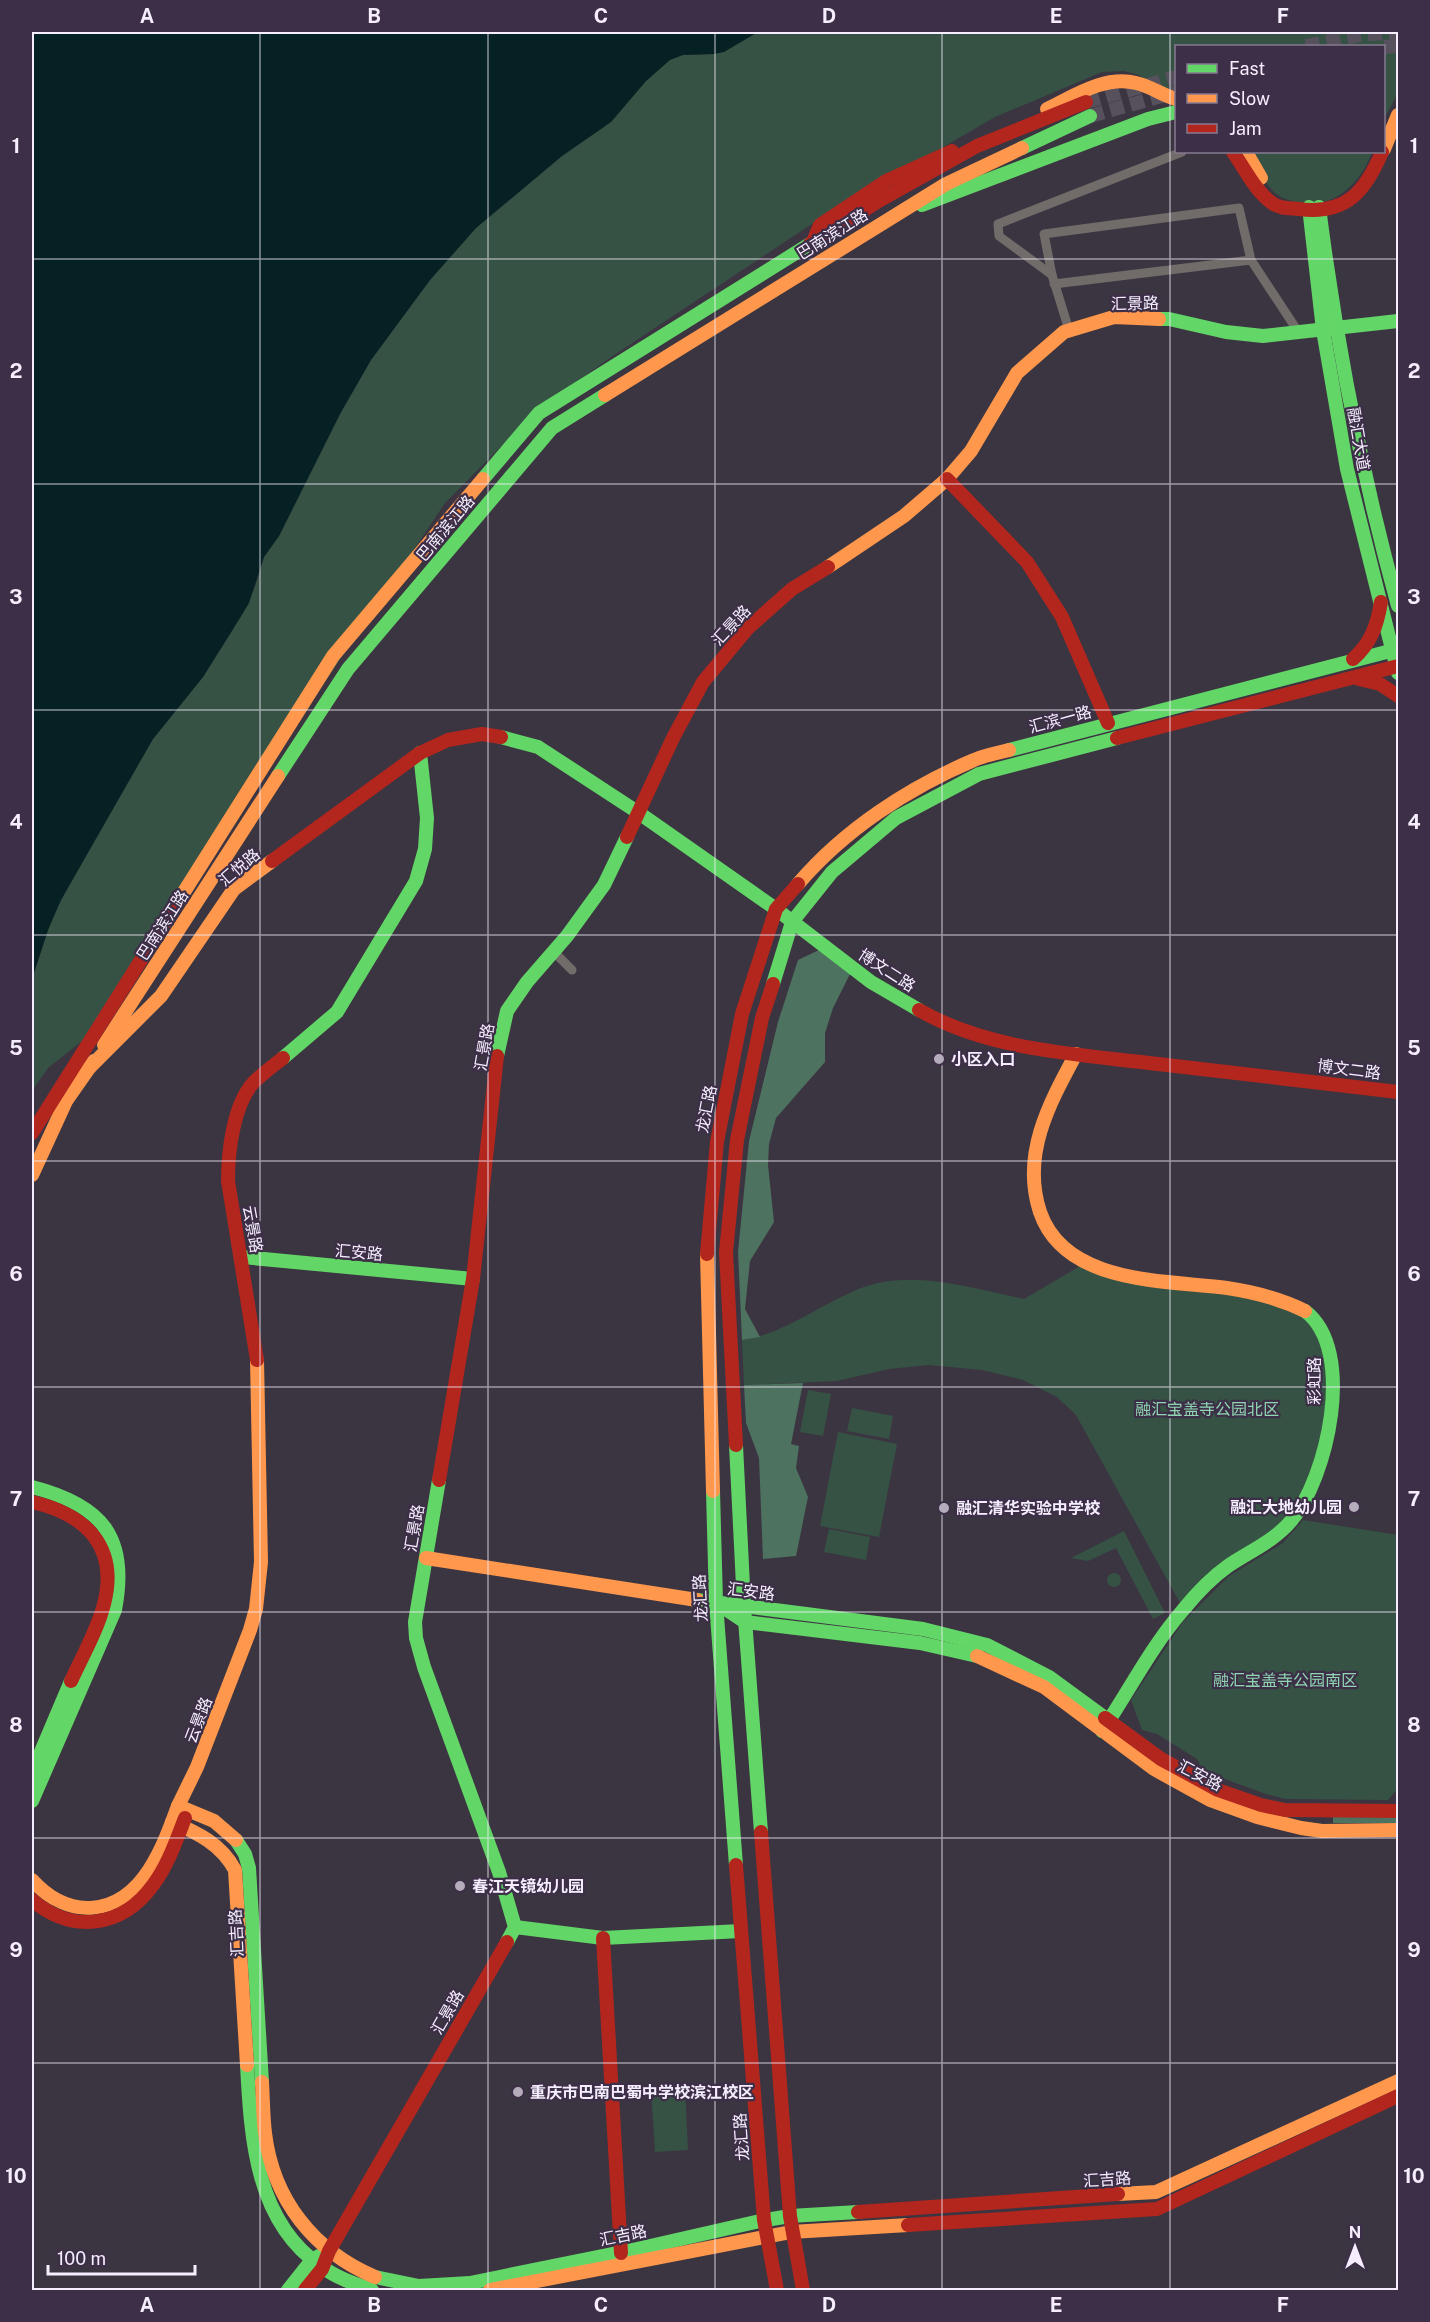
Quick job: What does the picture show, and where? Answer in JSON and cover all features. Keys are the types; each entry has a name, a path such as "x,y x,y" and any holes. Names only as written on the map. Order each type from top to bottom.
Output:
{"street":[{"path":"813,242 820,225 886,181 1101,85 1118,81 1136,83 1175,99"},
{"path":"1385,130 1398,103"},
{"name":"巴南滨江路","path":"32,1133 333,656 539,413 877,202 977,146 1088,109 946,184 897,213 552,428 348,669 66,1101 32,1175"},
{"path":"897,213 950,196 1148,119 1175,112"},
{"path":"1385,145 1398,115"},
{"path":"1179,153 998,224 999,236 1053,279 1251,260"},
{"path":"1234,153 1260,190 1276,206 1315,209 1339,206 1352,199 1374,173 1382,153"},
{"path":"1247,153 1277,200 1315,209 1337,202 1349,195 1371,169 1377,153"},
{"path":"1069,330 1053,279 1044,234 1239,208 1251,260 1299,333"},
{"name":"融汇大道","path":"1315,209 1347,469 1398,669"},
{"name":"汇景路","path":"329,2251 515,1927 499,1872 419,1653 415,1622 473,1279 499,1042 507,1011 527,982 604,885 673,738 704,682 748,628 792,590 846,557 904,516 947,479 971,451 1017,373 1064,332 1114,317 1169,319 1226,332 1263,336 1398,321"},
{"name":"融汇大道","path":"1330,329 1361,464 1398,603"},
{"path":"947,479 1027,562 1062,617 1108,723"},
{"path":"1350,662 1365,650 1373,637 1380,602"},
{"name":"汇滨一路","path":"776,909 820,858 887,805 975,759 1395,650"},
{"name":"汇滨一路","path":"792,922 832,872 896,818 979,774 1353,678 1398,669"},
{"path":"1353,678 1372,680 1384,685 1398,696"},
{"name":"博文二路","path":"420,753 448,740 482,734 510,738 538,747 639,813 776,909 871,982 940,1022 980,1037 1076,1054 1398,1092"},
{"name":"汇悦路","path":"90,1067 161,996 234,889 420,753"},
{"name":"云景路","path":"184,1808 197,1767 250,1630 259,1587 261,1562 259,1370 228,1181 228,1158 235,1118 252,1084 337,1012 416,881 423,861 428,823 420,753"},
{"name":"龙汇路","path":"776,909 742,1014 717,1142 707,1251 716,1603 764,2220 777,2290"},
{"path":"792,922 762,1018 737,1140 726,1252 745,1622 791,2232 803,2290"},
{"path":"553,951 572,970"},
{"name":"彩虹路","path":"1076,1054 1049,1104 1032,1164 1032,1184 1038,1208 1048,1230 1068,1254 1096,1267 1132,1277 1232,1288 1275,1297 1309,1313 1330,1348 1334,1396 1324,1446 1309,1494 1295,1516 1276,1536 1224,1568 1193,1598 1172,1623 1105,1726"},
{"name":"汇安路","path":"242,1257 473,1279"},
{"path":"32,1487 80,1504 96,1516 108,1529 116,1544 121,1580 115,1610 32,1801"},
{"path":"32,1503 58,1509 84,1524 102,1547 108,1577 104,1605 32,1773"},
{"path":"426,1558 716,1603"},
{"name":"汇安路","path":"716,1603 923,1629 987,1645 1049,1677 1163,1774 1210,1800 1257,1817 1301,1828 1323,1831 1398,1830"},
{"name":"汇安路","path":"716,1603 745,1622 920,1643 984,1658 1044,1687 1105,1726 1209,1786 1261,1805 1285,1810 1398,1811"},
{"path":"32,1880 53,1900 68,1907 83,1909 104,1906 122,1899 136,1888 150,1870 184,1808"},
{"name":"汇吉路","path":"184,1808 221,1825 236,1836 249,1868 265,2134 273,2172 291,2210 303,2226 329,2251 358,2270 383,2280 429,2286 477,2282 790,2216 1156,2192 1398,2081"},
{"path":"32,1900 46,1912 64,1920 84,1923 106,1921 128,1912 145,1898 159,1878 169,1860 177,1824"},
{"name":"汇吉路","path":"177,1824 217,1844 230,1857 235,1870 250,2136 266,2199 288,2237 316,2265 350,2284 372,2290"},
{"path":"515,1927 603,1938 741,1931"},
{"path":"603,1938 621,2253"},
{"name":"汇吉路","path":"490,2290 766,2235 1157,2209 1398,2096"},
{"path":"288,2290 329,2251"},
{"path":"305,2290 316,2265"}],"green space":[{"path":"758,32 1398,32 1398,93 1385,117 1385,45 1175,45 1175,95 1160,91 1139,75 1124,71 1102,72 995,117 818,220 614,355 538,409 445,503 87,1037 48,1068 32,1091 32,979 53,915 128,779 153,739 203,677 232,631 255,587 264,557 279,536 340,414 371,360 430,280 476,228 562,156 611,122 646,81 670,59 683,55 714,54"},
{"path":"1252,153 1372,153 1367,164 1352,185 1343,193 1321,203 1308,204 1281,197 1270,188"},
{"path":"821,949 851,972 833,1008 825,1033 825,1062 776,1118 769,1144 768,1165 774,1222 750,1261 745,1309 760,1337 742,1340 738,1252 749,1141 778,1022 798,960"},
{"name":"融汇宝盖寺公园北区","path":"1080,1266 1273,1301 1305,1316 1326,1349 1329,1395 1320,1444 1304,1490 1292,1513 1273,1531 1221,1564 1180,1603 1076,1415 1057,1397 1023,1380 982,1370 929,1365 889,1369 837,1381 744,1385 742,1340 771,1332 838,1298 873,1284 915,1280 937,1282 1024,1299"},
{"path":"803,1383 791,1444 799,1446 796,1468 808,1497 796,1556 763,1559 759,1458 746,1423 744,1385"},
{"path":"808,1390 831,1394 823,1436 800,1432"},
{"path":"852,1408 893,1416 889,1439 847,1431"},
{"path":"838,1432 897,1444 879,1537 820,1526"},
{"name":"融汇宝盖寺公园南区","path":"1303,1520 1398,1535 1398,1788 1388,1800 1286,1799 1222,1778 1202,1768 1197,1759 1157,1734 1142,1730 1131,1700 1183,1622 1229,1576 1283,1543"},
{"path":"829,1529 870,1537 866,1560 824,1552"},
{"path":"1124,1531 1165,1613 1153,1619 1116,1548 1088,1561 1071,1558"},
{"path":"1111,1573 1117,1573 1121,1580 1117,1587 1111,1587 1107,1583 1107,1577"},
{"path":"1333,1817 1398,1817 1398,1823 1333,1823"},
{"path":"685,2087 688,2150 655,2152 651,2089"}],"shaded area":[{"path":"32,32 758,32 724,52 683,55 670,60 646,81 611,122 562,156 476,228 430,280 371,360 340,414 279,536 264,557 249,603 203,677 153,739 61,900 48,930 32,979"}],"tunnel":[{"path":"1311,45 1360,35 1398,32"},
{"path":"1385,47 1398,46"},
{"path":"1086,102 1175,77"},
{"path":"1090,116 1175,92"}],"traffic: fast":[{"path":"922,205 1148,119 1175,112"},
{"path":"1022,148 1090,116"},
{"path":"1309,207 1323,330 1347,469 1398,673"},
{"path":"1319,207 1333,308 1351,408 1398,606"},
{"path":"483,479 539,413 810,244"},
{"path":"1159,319 1169,319 1226,332 1263,336 1398,321"},
{"path":"278,776 348,669 552,428 605,395"},
{"path":"1009,750 1398,649"},
{"path":"501,737 538,747 639,813 776,909 871,982 919,1010"},
{"path":"773,984 792,922 832,872 896,818 979,774 1117,738"},
{"path":"283,1058 337,1012 416,881 425,849 427,818 420,753"},
{"path":"497,1056 507,1011 527,982 567,936 604,885 627,837"},
{"path":"242,1257 473,1279"},
{"path":"1102,1731 1171,1624 1193,1598 1222,1571 1277,1535 1291,1521 1304,1502 1316,1476 1325,1446 1331,1415 1333,1384 1330,1354 1321,1329 1305,1311"},
{"path":"736,1445 744,1606 761,1832"},
{"path":"439,1480 415,1622 416,1638 424,1667 499,1872 515,1927 507,1942"},
{"path":"32,1487 56,1494 93,1515 105,1528 113,1544 118,1563 115,1610 32,1801"},
{"path":"713,1491 716,1603 736,1865"},
{"path":"697,1600 923,1629 987,1645 1049,1677 1105,1718"},
{"path":"718,1604 745,1622 920,1643 977,1656"},
{"path":"32,1773 71,1681"},
{"path":"236,1840 245,1854 249,1868 262,2082"},
{"path":"515,1927 603,1938 741,1931"},
{"path":"247,2065 251,2121 261,2177 270,2203 283,2227 300,2248 322,2267 340,2278 372,2290"},
{"path":"375,2277 419,2286 470,2283 760,2221 790,2216 858,2212"},
{"path":"288,2290 311,2261 319,2256"}],"traffic: slow":[{"path":"1047,109 1090,88 1124,81 1141,84 1175,99"},
{"path":"1385,147 1398,115"},
{"path":"605,395 946,184 1022,148"},
{"path":"1247,153 1261,178"},
{"path":"828,567 904,516 947,479 971,451 1017,373 1064,332 1114,317 1159,319"},
{"path":"177,903 333,656 483,479"},
{"path":"798,884 816,864 856,828 901,797 974,760 1009,750"},
{"path":"104,1045 278,776"},
{"path":"90,1067 161,996 234,889 272,861"},
{"path":"1076,1054 1048,1111 1036,1150 1035,1191 1040,1212 1053,1236 1071,1254 1094,1266 1120,1274 1148,1280 1227,1288 1277,1300 1305,1311"},
{"path":"32,1175 66,1101 94,1061"},
{"path":"707,1254 713,1491"},
{"path":"178,1806 197,1767 256,1609 261,1562 257,1360"},
{"path":"426,1558 697,1600"},
{"path":"977,1656 1044,1687 1154,1769 1210,1800 1257,1817 1301,1828 1322,1831 1398,1830"},
{"path":"32,1880 46,1893 77,1907 93,1908 123,1897 137,1885 154,1862 178,1806 214,1821 236,1840"},
{"path":"172,1822 200,1835 216,1846 235,1870 247,2065"},
{"path":"1118,2194 1156,2192 1398,2081"},
{"path":"262,2082 264,2127 270,2157 287,2201 315,2238 333,2253 375,2277"},
{"path":"490,2290 791,2232 908,2225"}],"traffic: jam":[{"path":"810,244 877,202 977,146 1086,102"},
{"path":"813,242 820,225 886,181 952,151"},
{"path":"1234,153 1255,186 1272,203 1285,208 1315,210 1329,208 1352,198 1368,179 1382,153"},
{"path":"947,479 1027,562 1062,617 1108,723"},
{"path":"627,837 673,738 703,682 748,628 792,589 828,567"},
{"path":"1353,659 1372,634 1381,602"},
{"path":"1117,738 1398,666"},
{"path":"1359,679 1380,684 1398,696"},
{"path":"272,861 420,753 448,740 482,734 501,737"},
{"path":"707,1254 717,1142 742,1014 776,909 798,884"},
{"path":"32,1133 177,903"},
{"path":"736,1445 726,1252 737,1140 762,1018 773,984"},
{"path":"919,1010 946,1024 975,1034 1035,1049 1398,1092"},
{"path":"439,1480 473,1279 497,1056"},
{"path":"257,1360 228,1181 229,1157 233,1129 247,1091 257,1079 283,1058"},
{"path":"32,1502 51,1507 82,1524 94,1536 102,1549 107,1565 107,1583 101,1614 71,1681"},
{"path":"1105,1718 1161,1759 1218,1790 1261,1805 1285,1810 1398,1811"},
{"path":"32,1900 47,1911 80,1922 112,1918 127,1910 153,1885 171,1853 185,1818"},
{"path":"761,1832 790,2216 803,2290"},
{"path":"736,1865 764,2220 777,2290"},
{"path":"603,1938 621,2253"},
{"path":"305,2290 322,2269 329,2251 507,1942"},
{"path":"908,2225 1157,2209 1398,2096"},
{"path":"858,2212 1118,2194"}],"place":[{"name":"小区入口","path":"939,1059"},
{"name":"融汇大地幼儿园","path":"1354,1507"},
{"name":"融汇清华实验中学校","path":"944,1508"},
{"name":"春江天镜幼儿园","path":"460,1886"},
{"name":"重庆市巴南巴蜀中学校滨江校区","path":"518,2092"}]}
